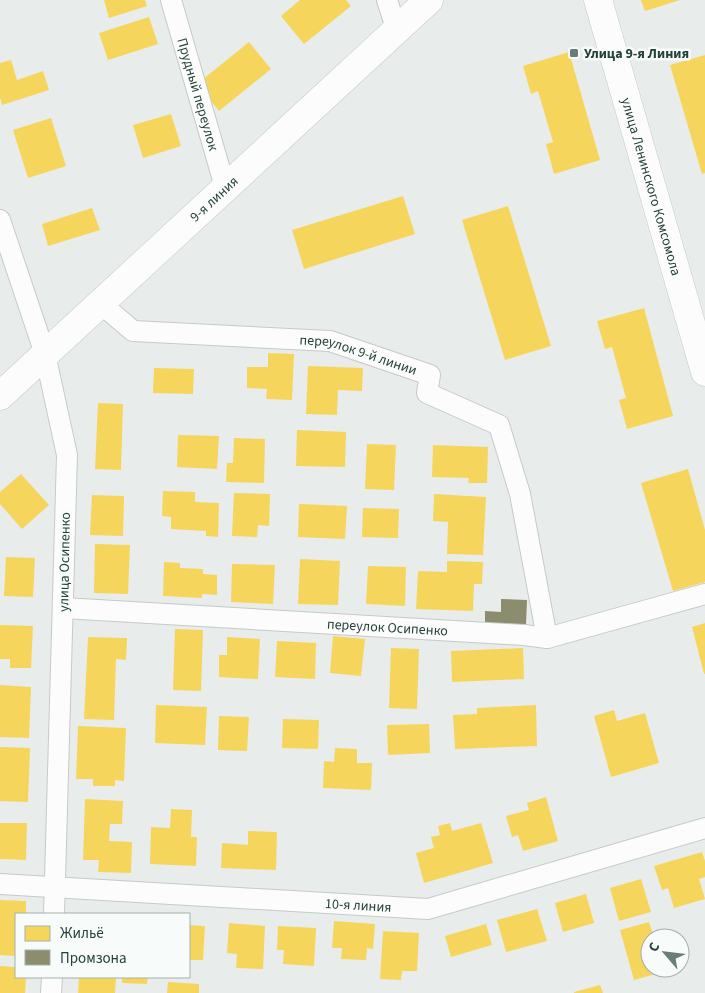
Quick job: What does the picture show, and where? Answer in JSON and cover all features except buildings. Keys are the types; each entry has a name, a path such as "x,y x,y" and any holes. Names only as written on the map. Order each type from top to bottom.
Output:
{"street":[{"name":"Прудный переулок","path":"171,0 225,187"},
{"path":"388,0 397,31"},
{"name":"9-я линия","path":"0,396 429,0"},
{"name":"улица Ленинского Комсомола","path":"598,0 705,372"},
{"name":"улица Осипенко","path":"0,220 45,354 67,455 54,913"},
{"name":"переулок 9-й линии","path":"100,303 133,331 330,342 430,375 427,393 499,425 520,494 546,638"},
{"name":"переулок Осипенко","path":"63,608 515,634 546,638 705,594"},
{"name":"10-я линия","path":"0,884 428,909 705,828"},
{"path":"51,993 52,978"}],"place":[{"name":"Улица 9-я Линия","path":"574,53"}]}
